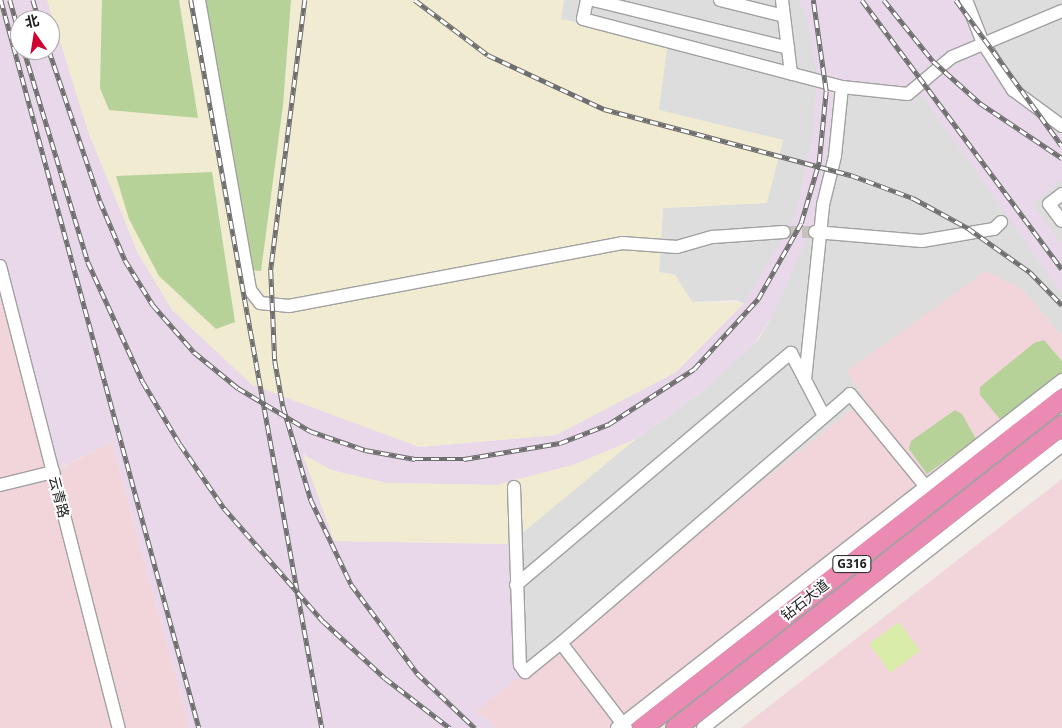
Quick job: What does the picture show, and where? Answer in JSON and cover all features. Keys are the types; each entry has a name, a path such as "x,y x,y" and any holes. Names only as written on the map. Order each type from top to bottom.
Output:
{"highway":[{"name":"钻石大道","path":"641,728 835,567 952,476 1062,398"},
{"name":"钻石大道","path":"675,728 1033,458 1062,425"}],"street":[{"path":"199,0 250,290 260,303 289,306 622,244 677,246 714,237 784,232"},
{"path":"587,0 584,19 842,87 908,94 952,57 1062,11"},
{"path":"593,0 788,48"},
{"path":"720,0 784,16"},
{"path":"782,0 791,73"},
{"path":"966,0 983,43 1013,90 1062,126"},
{"path":"805,380 817,232 836,156 842,87"},
{"path":"1062,194 1049,204 1062,221"},
{"path":"817,232 922,241 994,229 1001,222"},
{"name":"云青路","path":"0,266 119,728"},
{"path":"516,586 635,480 791,353 824,416"},
{"path":"561,643 622,726 835,567 927,488 952,476 1062,380"},
{"path":"514,487 520,665 525,672 850,394 927,488"},
{"path":"703,728 1033,458 1062,445"},
{"path":"0,485 53,472"}],"shaded area":[{"path":"0,0 48,0 51,10 10,10 10,60 60,60 60,39 89,134 138,253 419,447 556,435 676,372 744,303 795,217 814,128 816,70 807,19 798,0 965,0 997,42 981,54 1006,94 1062,135 1062,180 1032,204 1062,243 1062,294 916,87 908,94 837,85 816,219 772,316 754,344 705,389 636,439 573,465 497,485 386,483 331,470 303,455 335,541 509,544 514,667 520,676 476,711 497,728 190,728 112,442 53,472 0,266"},
{"path":"47,0 564,0 561,19 668,41 659,110 783,140 767,203 663,208 659,272 675,275 692,302 744,303 676,372 556,435 419,447 252,385 172,310 138,253 89,134 60,41 60,10 50,10"},
{"path":"564,0 1062,0 1062,336 1022,289 847,371 866,398 520,676 514,667 509,544 599,466 705,389 758,340 772,316 736,300 692,302 675,275 659,272 663,208 766,203 783,140 658,110 560,19"},
{"path":"0,266 54,472 112,442 190,728 0,728"},
{"path":"986,271 1022,289 1062,336 1062,392 609,728 497,728 476,711 865,399 847,371"},
{"path":"636,439 509,544 334,541 303,454 331,470 386,483 497,485 573,465"},
{"path":"1062,479 1062,728 741,728 933,579"}],"green space":[{"path":"102,0 179,0 198,118 109,110 100,88"},
{"path":"200,0 291,0 283,105 261,271 247,270"},
{"path":"212,172 235,322 216,329 159,276 129,219 116,176"},
{"path":"1044,340 1062,361 1062,374 1005,419 999,418 980,395 980,387 1034,343"},
{"path":"955,410 962,414 976,439 927,474 909,449 911,441"},
{"path":"899,622 920,651 890,673 869,644"}],"tunnel":[{"path":"784,232 815,232"}],"railway":[{"path":"1,0 199,728"},
{"path":"10,0 13,10"},
{"path":"33,0 36,10"},
{"path":"191,0 322,728"},
{"path":"305,0 271,271 275,361 283,406 311,500 351,584 417,673 475,728"},
{"path":"415,0 488,55 604,109 851,175 913,198 968,228 1030,272 1062,305"},
{"path":"52,60 100,201 125,260 153,305 194,352 238,388 310,431 365,450 415,459 464,459 560,443 609,424 694,369 758,299 801,223 819,162 826,91 813,0"},
{"path":"862,0 1062,269"},
{"path":"884,0 933,61 980,103 1062,158"},
{"path":"956,0 1062,146"},
{"path":"27,60 88,262 143,382 180,444 224,508 323,621 385,678 450,728"}]}
